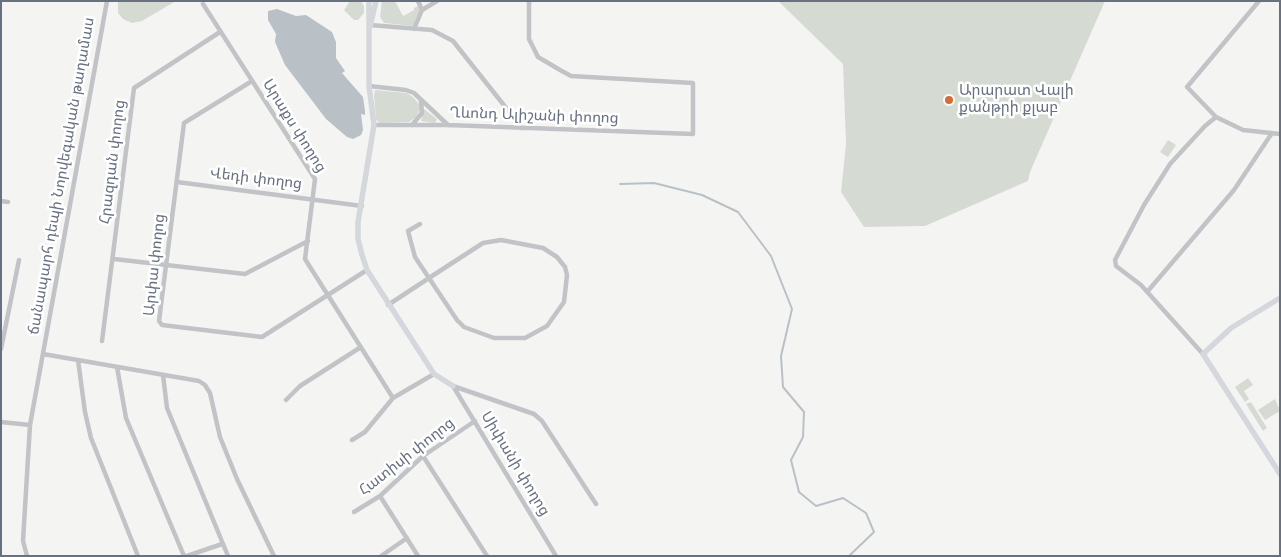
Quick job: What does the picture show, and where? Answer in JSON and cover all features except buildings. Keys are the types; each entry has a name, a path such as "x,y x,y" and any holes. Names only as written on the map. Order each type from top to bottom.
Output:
{"street":[{"name":"ճանապարհ դեպի Նորվեգական թաղամաս","path":"27,556 23,541 30,425 107,1"},
{"path":"368,1 369,86 374,125 358,222 358,239 367,270 434,374 453,386 534,414 542,421 596,504"},
{"path":"369,27 376,1"},
{"path":"418,1 422,10"},
{"path":"414,29 422,10 437,1"},
{"name":"Ղևոնդ Ալիշանի փողոց","path":"374,125 448,125 693,134 693,83 571,76 538,57 529,39 529,1"},
{"path":"1260,1 1187,87 1216,117 1242,130 1280,134"},
{"name":"Արաքս փողոց","path":"203,4 315,179 305,259 393,398"},
{"path":"369,27 432,30 453,41 522,128"},
{"name":"Հրազդան փողոց","path":"102,341 114,259 134,88 220,32"},
{"name":"Արփա փողոց","path":"252,81 184,123 159,321 162,325 262,336 367,270"},
{"path":"369,86 406,90 418,96 421,101 448,125"},
{"path":"412,125 422,113 421,101"},
{"path":"1216,117 1205,126 1170,164 1115,263 1147,292 1203,354 1280,474"},
{"path":"1147,292 1234,190 1272,133"},
{"name":"Վեդի փողոց","path":"177,182 362,206"},
{"path":"1,201 8,202"},
{"path":"388,305 429,278 483,243 511,240 543,248 557,257 565,268 566,293 559,311 542,330 525,338 502,338 464,327 457,320 429,278 415,258 408,231 420,224"},
{"path":"114,259 245,274 308,241"},
{"path":"1,349 19,260"},
{"path":"1203,354 1231,328 1280,298"},
{"path":"286,400 300,386 361,347"},
{"path":"43,354 199,381 205,385 210,393 220,437 237,479 274,556"},
{"path":"78,360 85,412 91,438 138,556"},
{"path":"117,367 126,418 186,556 222,544"},
{"path":"352,440 365,432 393,398 434,374"},
{"path":"163,375 167,408 228,556"},
{"name":"Սիփանի փողոց","path":"453,386 556,556"},
{"name":"Հատիսի փողոց","path":"354,512 380,496 423,456 474,421"},
{"path":"1,422 30,425"},
{"path":"423,456 487,556"},
{"path":"380,496 418,556"},
{"path":"381,556 407,538"}],"shaded area":[{"path":"118,1 176,1 142,21 132,23 123,19 118,13"},
{"path":"350,1 361,1 364,6 364,13 358,20 354,20 344,10"},
{"path":"382,1 395,1 403,16 418,6 420,11 413,26 384,23 380,17"},
{"name":"Արարատ Վալի քանթրի քլաբ","path":"778,1 1105,1 1030,172 1028,181 925,226 864,227 841,192 846,144 843,64"},
{"path":"277,9 296,16 306,15 332,32 336,42 336,58 345,71 342,73 363,97 365,115 361,114 363,130 361,135 353,139 347,137 326,119 285,65 275,42 276,34 268,20 268,11"},
{"path":"375,90 407,93 419,104 420,110 416,117 409,122 380,123 376,120"},
{"path":"424,109 437,119 435,123 421,121"},
{"path":"1168,140 1176,145 1168,157 1160,152"},
{"path":"1248,378 1253,385 1244,391 1249,399 1245,402 1235,387"},
{"path":"1275,399 1280,411 1265,420 1258,410"},
{"path":"1251,402 1267,428 1263,431 1246,404"}],"waterway":[{"path":"620,184 654,183 702,195 738,212 771,256 792,309 781,356 783,387 804,412 803,437 791,460 799,492 816,506 843,498 866,513 874,532 849,556"}],"place":[{"name":"Արարատ Վալի քանթրի քլաբ","path":"949,100"}]}
